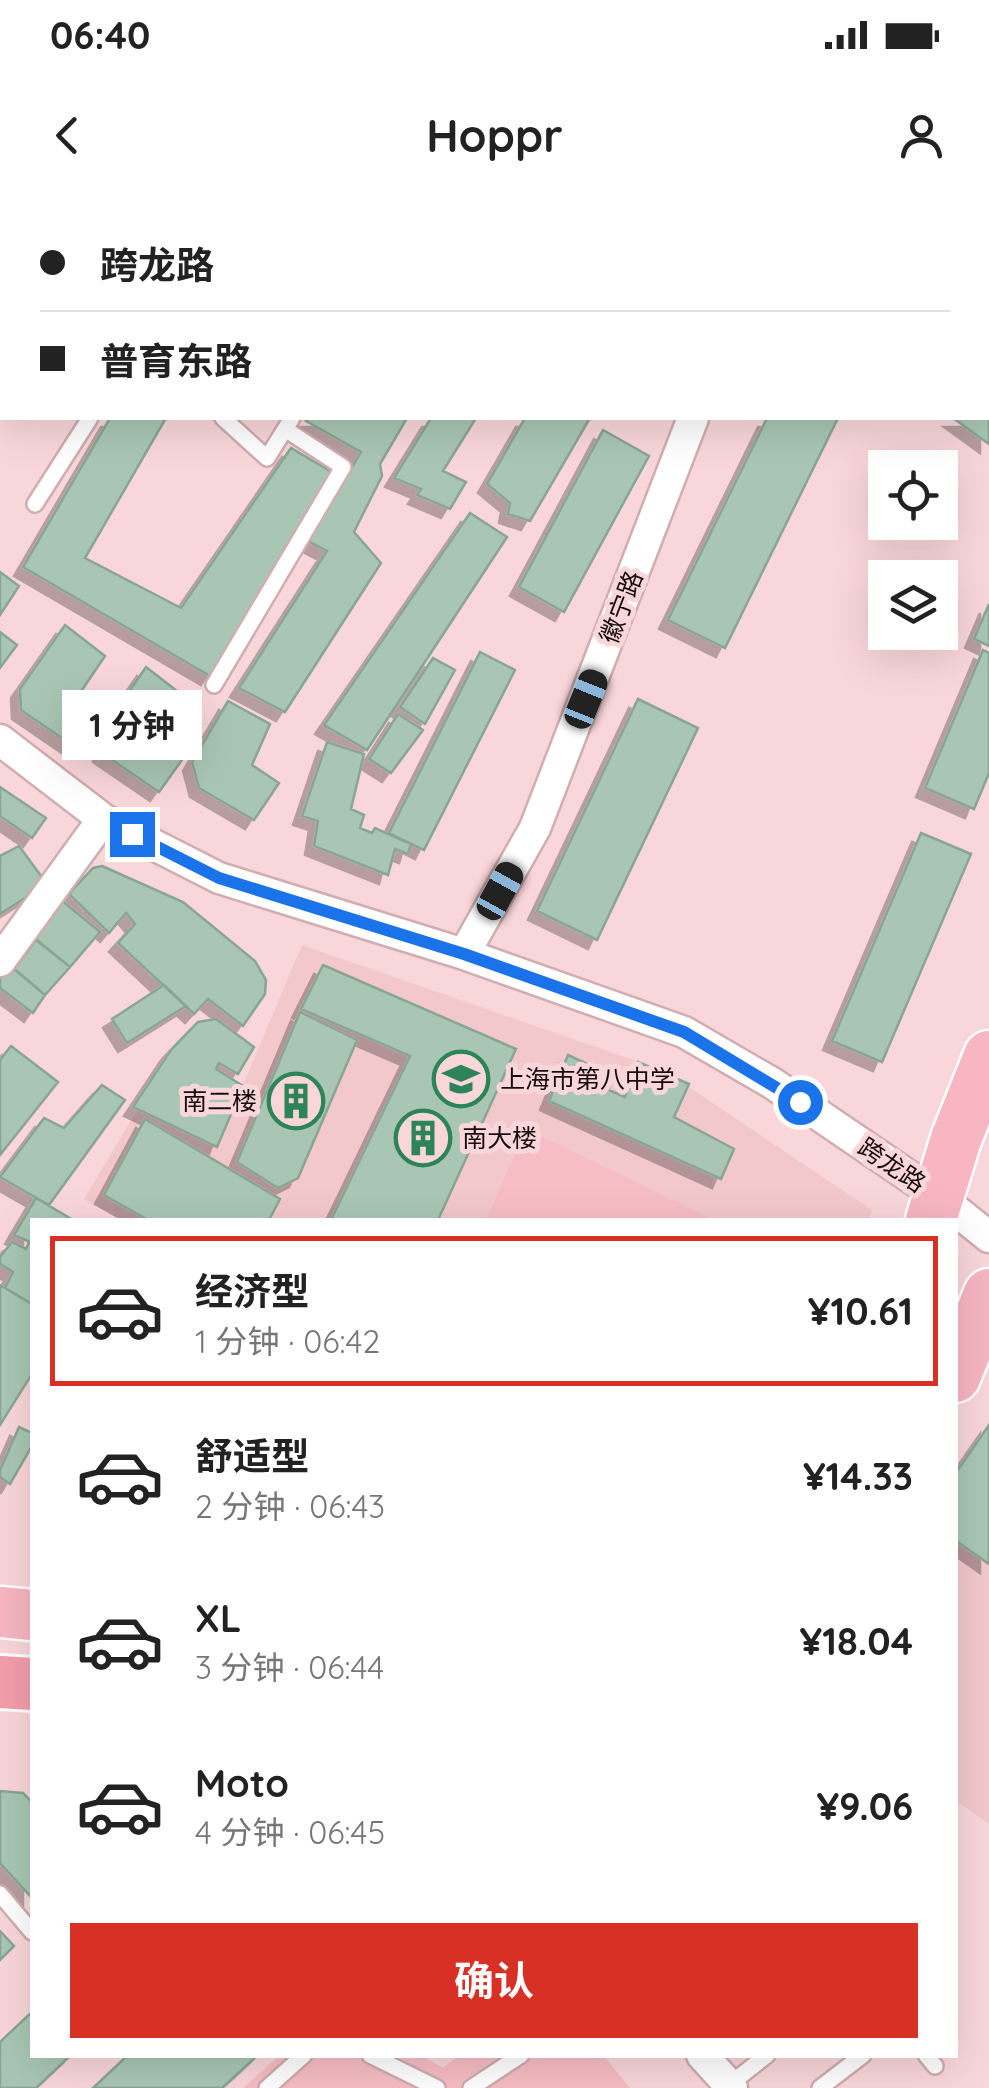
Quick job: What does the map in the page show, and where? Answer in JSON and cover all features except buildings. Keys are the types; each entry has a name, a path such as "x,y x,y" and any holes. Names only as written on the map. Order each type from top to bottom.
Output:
{"highway":[{"path":"0,1682 30,1684"}],"main road":[{"path":"935,1208 956,1139 989,1056"},
{"path":"958,1371 989,1294"},
{"path":"0,1612 30,1615"},
{"path":"0,1712 30,1703"}],"street":[{"name":"徽宁路","path":"464,954 535,828 691,420"},
{"name":"跨龙路","path":"0,740 104,819 219,878 464,954 684,1032 772,1083 935,1208"},
{"path":"0,961 104,819"},
{"name":"跨龙路","path":"958,1220 989,1237"},
{"path":"705,2058 731,2086"}],"lane":[{"path":"35,504 89,420"},
{"path":"214,684 343,467 288,423 267,458 225,420"},
{"path":"0,1894 30,1930"},
{"path":"267,2088 301,2058"},
{"path":"376,2058 437,2088"},
{"path":"471,2088 516,2058"},
{"path":"731,2086 764,2058"},
{"path":"820,2088 859,2058"}],"shaded area":[{"name":"上海市第八中学","path":"302,945 665,1071 872,1210 870,1218 118,1218 84,1199 138,1109 217,1147"},
{"path":"526,1129 710,1218 487,1218"},
{"path":"958,1528 989,1546 989,1824 958,1802"},
{"path":"277,2058 425,2058 443,2068 455,2058 605,2058 630,2088 243,2088"}],"place":[{"name":"上海市第八中学","path":"461,1079"},
{"name":"南二楼","path":"296,1101"},
{"name":"南大楼","path":"423,1138"}],"route":[{"path":"132,834 219,878 464,954 684,1032 800,1102"}]}
